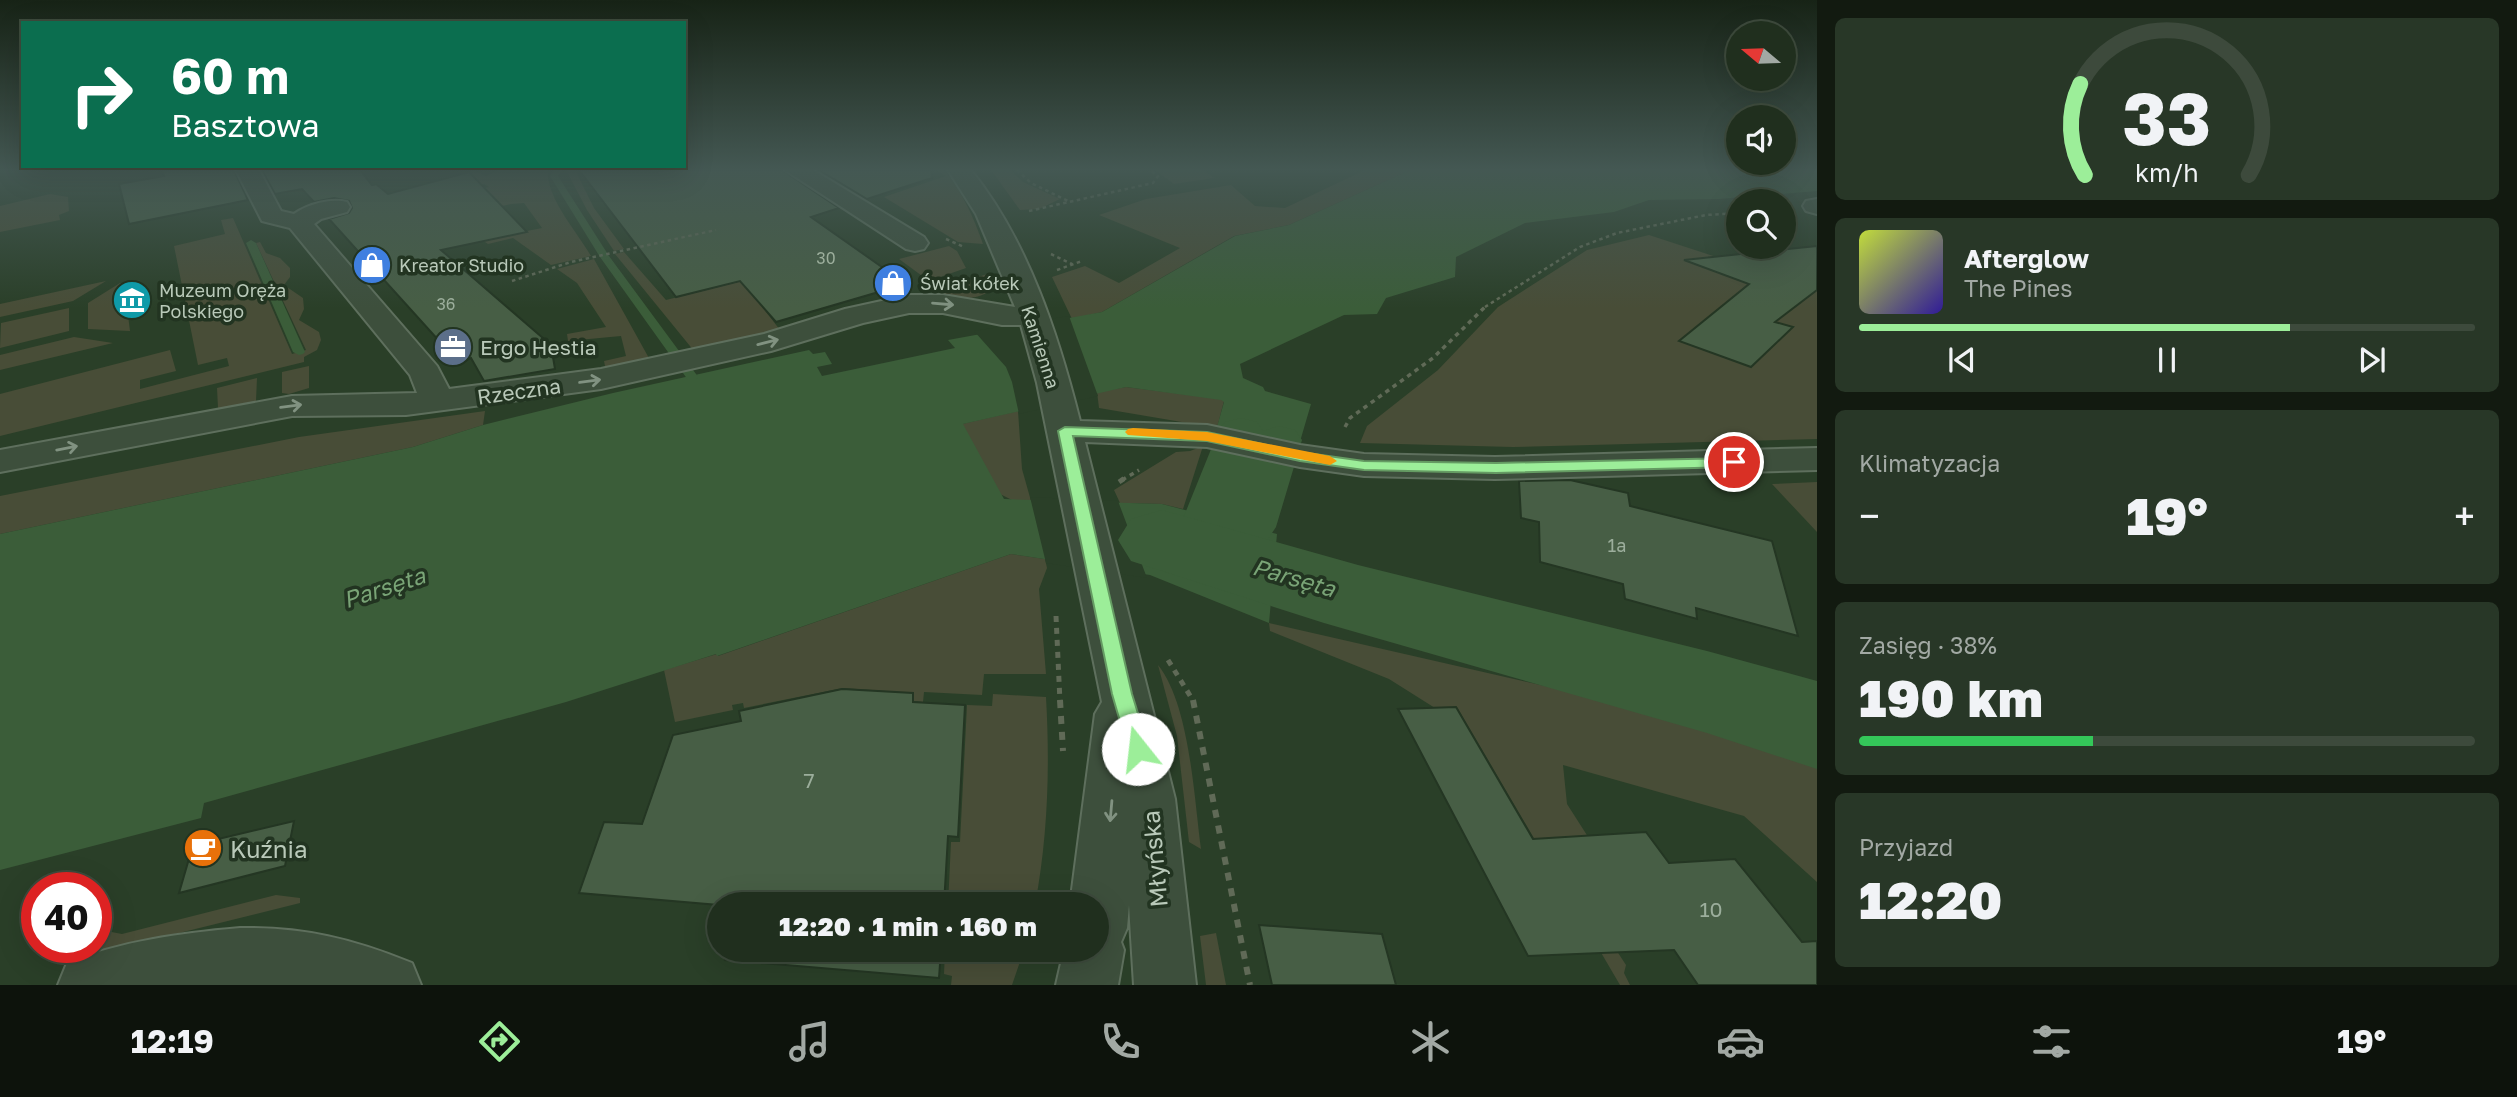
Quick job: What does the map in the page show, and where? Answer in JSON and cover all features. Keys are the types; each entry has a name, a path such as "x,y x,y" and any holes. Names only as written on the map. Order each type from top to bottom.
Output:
{"street":[{"path":"271,216 293,221 307,216"},
{"path":"871,216 915,243"},
{"name":"Kamienna","path":"989,216 1033,317 1046,354 1063,422"},
{"path":"293,221 425,373 435,394 434,402"},
{"name":"Rzeczna","path":"0,461 292,406 395,406 601,379 702,359 790,337 856,315 909,304 943,304 1002,316 1033,317"},
{"path":"1063,422 1207,436 1300,456 1364,466 1496,468 1817,459"},
{"name":"Młyńska","path":"1063,422 1122,694 1138,749 1148,799 1165,985"},
{"name":"Młyńska","path":"1101,892 1122,694"},
{"path":"89,985 176,965 250,956 299,958 349,970 390,985"},
{"path":"1087,985 1092,962"}],"path":[{"path":"1344,429 1350,418 1433,358 1489,303 1580,247 1617,233 1701,216"},
{"path":"512,281 571,262 716,230"},
{"path":"1050,272 1082,261"},
{"path":"1055,605 1062,763"},
{"path":"1164,648 1169,662 1193,698 1250,985"}],"shaded area":[{"path":"0,216 59,216 60,220 0,232"},
{"path":"533,216 565,216 591,256 551,265 513,238 488,244 482,240 542,228"},
{"path":"591,216 600,216 624,249 614,251"},
{"path":"915,216 971,216 983,244 958,242"},
{"path":"1101,216 1309,216 1289,225 1234,236 1102,312 1072,319 1052,277 1085,266 1119,283 1180,248"},
{"path":"233,218 292,354 306,350 256,243 260,242 266,253 280,258 290,268 290,277 284,285 303,298 304,309 299,320 319,332 321,340 317,350 304,357 304,362 0,436 0,394 170,350 176,371 140,380 140,389 229,366 227,358 198,365 174,246 225,234 221,220"},
{"path":"1649,235 1747,267 1817,262 1817,439 1513,447 1360,443 1367,426 1438,370 1498,307 1587,250"},
{"path":"949,246 957,251 966,268 929,281 899,259"},
{"path":"624,252 666,300 794,268 760,304 780,330 694,351 615,254"},
{"path":"594,259 650,360 606,371 604,361 626,356 621,336 568,341 567,334 606,327 577,283 557,269"},
{"path":"990,273 994,286 983,295 970,298 942,296 945,288"},
{"path":"106,281 73,301 0,317 0,304"},
{"path":"124,283 130,331 88,329 88,303"},
{"path":"69,308 69,331 0,348 1,323"},
{"path":"74,337 113,343 0,370 0,355"},
{"path":"309,366 309,388 289,394 282,393 282,372"},
{"path":"257,378 256,401 252,404 218,408 217,388"},
{"path":"1126,387 1221,399 1224,401 1217,428 1099,408 1097,392"},
{"path":"485,411 483,425 413,447 0,534 0,496 299,437"},
{"path":"1018,411 1022,469 1031,501 1012,500 1000,494 962,424"},
{"path":"1203,446 1183,509 1162,504 1120,503 1114,490 1176,452"},
{"path":"1817,482 1817,532 1772,484"},
{"path":"1011,554 1045,559 1047,568 1039,589 1046,674 984,674 982,695 924,692 923,702 914,701 914,693 843,688 744,708 743,703 732,705 733,710 675,722 664,670 717,654 718,656"},
{"path":"1269,623 1646,709 1817,761 1817,882 1744,816 1563,765 1567,804 1624,893 1581,896 1626,965 1624,973 1630,985 1620,985 1457,707 1435,708 1389,679 1270,631"},
{"path":"1158,665 1169,682 1184,727 1201,849 1189,842 1177,736"},
{"path":"993,694 1046,697 1047,801 1037,892 949,892 951,842 960,842 967,705 992,706"},
{"path":"276,895 300,898 300,903 112,950 112,932 122,934"},
{"path":"1216,933 1226,985 1206,985 1200,936"},
{"path":"944,962 1020,962 1012,985 951,985 952,976 944,974"}],"water":[{"path":"1309,216 1582,216 1525,223 1456,257 1455,277 1386,298 1377,314 1344,315 1240,364 1243,378 1263,387 1265,391 1311,404 1299,445 1217,427 1224,402 1221,400 1126,387 963,424 1004,499 1162,504 1277,534 1269,623 1150,575 1011,554 717,656 716,654 566,702 204,803 201,818 0,870 0,534 413,447 483,425 613,393 809,350 813,354 825,352 832,364 817,367 822,376 955,348 948,340 1102,312 1235,236 1289,225"}],"pier":[{"path":"1069,316 1098,396 1019,414 1006,367 974,331"},
{"path":"1030,497 1118,501 1147,578 1046,563"}],"building":[{"path":"127,216 169,216 129,224"},
{"path":"339,216 512,216 527,232 441,250 551,345 555,369 484,381 471,358 459,363 329,219"},
{"path":"614,216 814,216 811,217 906,284 776,322 740,281 676,297"},
{"path":"1817,246 1817,290 1775,322 1793,327 1751,367 1679,341 1749,284 1684,260 1726,256 1726,259 1796,259 1796,248"},
{"path":"1570,480 1628,493 1630,506 1772,541 1798,636 1696,608 1697,619 1625,599 1623,584 1540,562 1539,522 1521,518 1519,481"},
{"path":"842,689 913,693 913,702 965,705 958,837 948,836 945,892 707,892 707,904 579,893 604,822 642,824 673,735 741,721 739,711"},
{"path":"1456,707 1533,839 1646,832 1669,863 1735,859 1802,942 1817,941 1817,985 1698,985 1674,950 1528,956 1398,709"},
{"path":"294,821 285,866 179,893 193,845"},
{"path":"1259,925 1382,934 1396,985 1272,985"},
{"path":"749,962 940,962 939,978"}],"waterway":[{"path":"579,216 605,257 692,377"},
{"path":"251,243 299,352"},
{"path":"1209,516 1241,432"},
{"path":"1250,527 1279,440"},
{"name":"Parsęta","path":"1162,540 1358,599 1707,692 1817,725"}],"slow traffic":[{"path":"1133,432 1207,436 1330,461"}],"place":[{"name":"Kreator Studio","path":"372,265"},
{"name":"Świat kółek","path":"893,283"},
{"name":"Muzeum Oręża Polskiego","path":"132,300"},
{"name":"Ergo Hestia","path":"453,347"},
{"name":"Kuźnia","path":"203,848"}],"route":[{"path":"1138,749 1122,694 1065,431 1207,436 1300,456 1364,466 1496,468 1734,462"}]}
